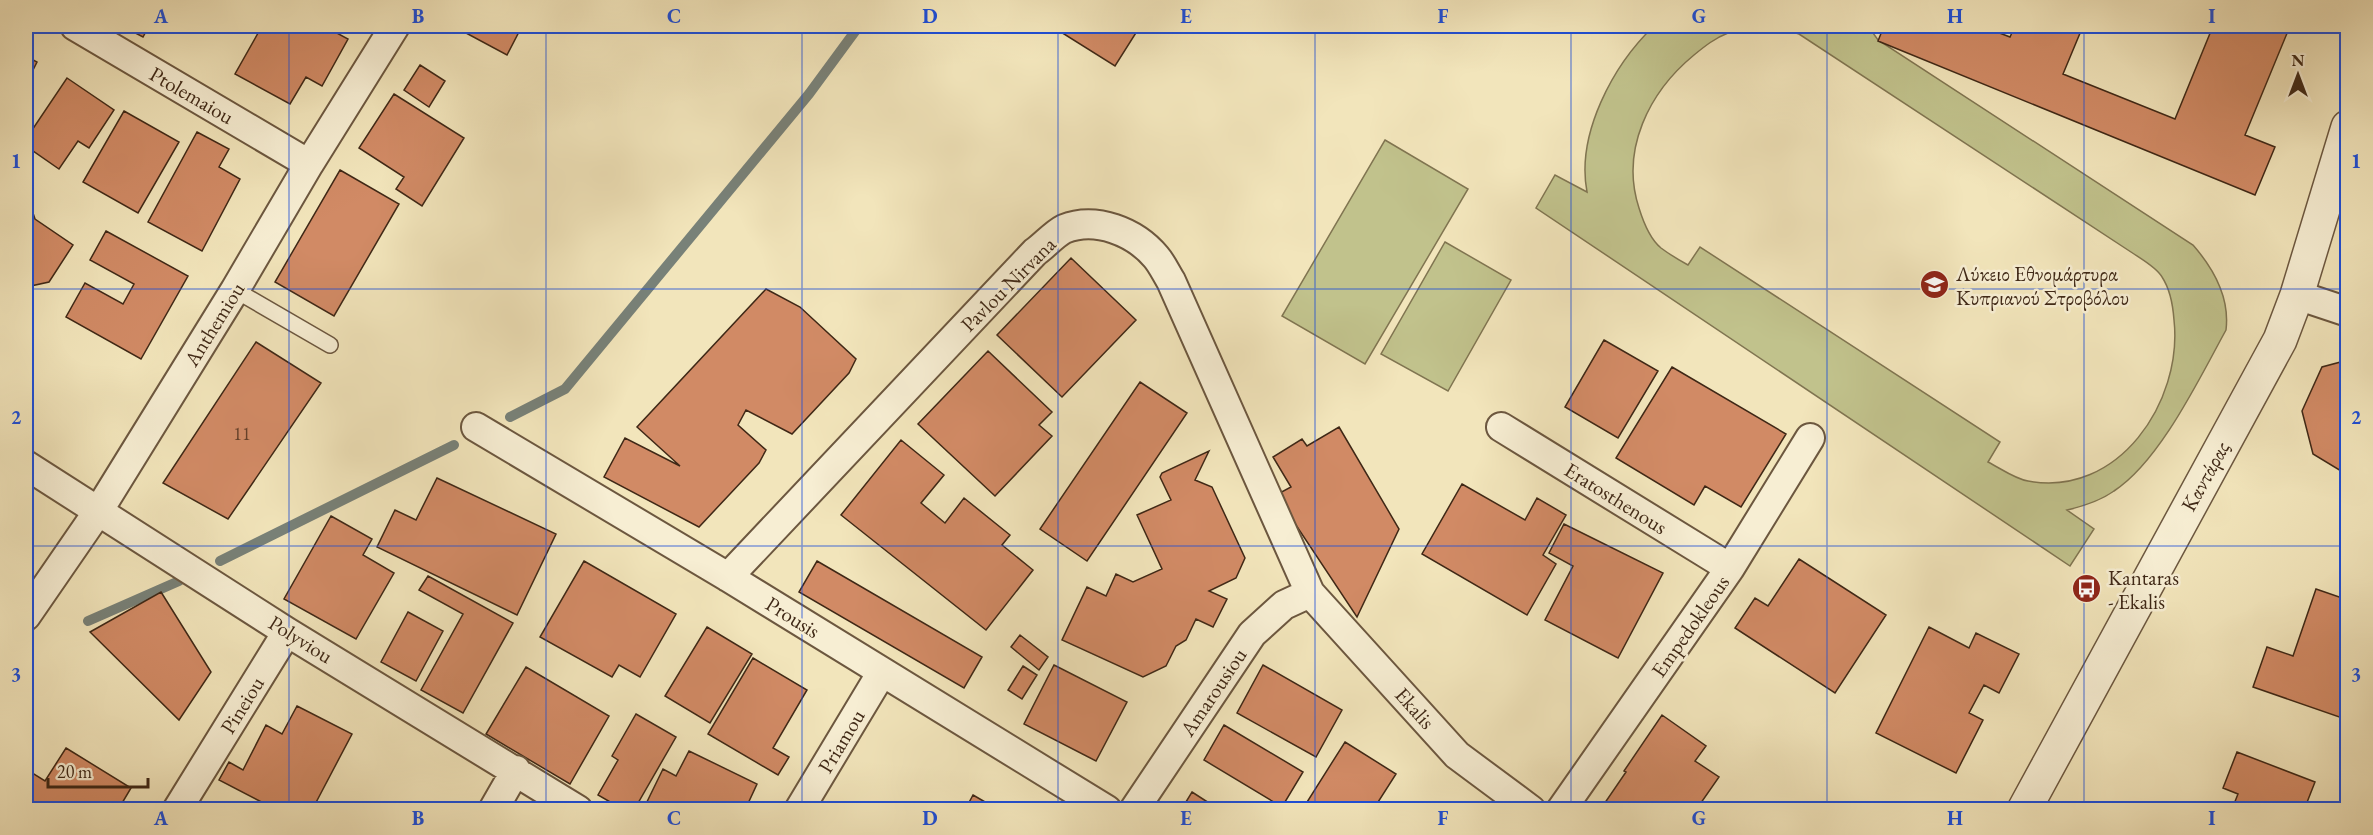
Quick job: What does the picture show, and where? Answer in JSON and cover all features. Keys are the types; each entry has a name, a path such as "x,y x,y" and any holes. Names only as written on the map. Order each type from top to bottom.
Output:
{"street":[{"name":"Ptolemaiou","path":"75,26 309,164"},
{"name":"Anthemiou","path":"26,616 99,510 395,26"},
{"name":"Καντάρας","path":"2024,810 2275,350 2297,295 2345,143"},
{"name":"Pavlou Nirvana","path":"728,577 1035,252 1064,230 1092,225 1116,229 1131,236 1156,257 1171,281 1310,593"},
{"path":"2297,295 2348,312"},
{"name":"Eratosthenous","path":"1501,427 1730,568"},
{"name":"Prousis","path":"476,428 728,577 1107,810"},
{"name":"Empedokleous","path":"1561,810 1730,568 1810,438"},
{"name":"Polyviou","path":"26,465 287,632 578,810"},
{"name":"Amarousiou","path":"1134,810 1252,634 1284,605 1310,593"},
{"name":"Ekalis","path":"1310,593 1457,754 1531,810"},
{"name":"Pineiou","path":"177,810 287,632"},
{"name":"Priamou","path":"799,810 882,672"},
{"path":"492,810 516,770"}],"lane":[{"path":"235,291 330,345"}],"green space":[{"path":"1654,26 1773,26 1868,26 1878,40 2193,245 2201,254 2214,274 2223,295 2227,318 2226,330 2191,395 2163,440 2147,460 2109,495 2092,503 2067,510 2094,529 2070,566 1536,208 1555,175 1587,192 1585,170 1587,147 1601,102 1625,60","holes":["1773,26 1799,34 2141,259 2160,274 2169,292 2174,320 2174,351 2168,382 2155,411 2138,438 2116,459 2090,475 2060,482 2028,481 2013,476 1988,462 2000,442 1700,247 1688,265 1661,248 1653,240 1639,208 1634,186 1633,165 1642,124 1652,104 1678,70 1714,40 1739,30"]},
{"path":"1385,140 1468,189 1365,364 1282,316"},
{"path":"1445,242 1511,280 1448,391 1381,354"}],"building":[{"path":"122,26 149,26 143,37"},
{"path":"262,26 324,26 348,39 322,86 306,77 290,104 235,74"},
{"path":"453,26 522,26 507,55"},
{"path":"1058,26 1135,26 1139,28 1115,66 1056,29"},
{"path":"1884,26 1981,26 2010,37 2015,26 2083,26 2063,74 2175,119 2213,26 2290,26 2245,135 2275,147 2255,195 1878,41"},
{"path":"26,56 37,62 26,84"},
{"path":"420,65 445,81 429,107 404,90"},
{"path":"67,78 114,110 89,148 78,141 59,169 26,146 26,139"},
{"path":"394,94 464,138 422,206 396,189 404,177 359,148"},
{"path":"124,111 179,142 138,213 83,182"},
{"path":"197,132 229,149 219,167 240,179 202,251 148,222"},
{"path":"340,170 399,204 334,316 275,282"},
{"path":"26,208 33,213 35,219 73,245 49,282 26,287"},
{"path":"106,231 188,276 141,359 66,317 85,283 123,304 134,284 90,260"},
{"path":"1071,258 1136,320 1062,397 997,335"},
{"path":"766,289 800,307 856,359 849,373 792,434 746,410 738,425 766,450 759,463 699,527 604,477 625,438 680,466 637,427"},
{"path":"1604,340 1658,371 1618,438 1565,407"},
{"path":"256,342 321,383 228,519 163,483"},
{"path":"988,351 1052,412 1039,425 1052,436 995,496 918,424"},
{"path":"2348,360 2348,474 2346,474 2313,454 2302,411 2322,367"},
{"path":"1672,367 1786,434 1741,507 1705,486 1694,505 1616,458"},
{"path":"1140,382 1187,413 1087,561 1040,529"},
{"path":"1339,427 1399,529 1357,617 1276,495 1291,487 1273,457 1302,439 1307,446"},
{"path":"901,440 944,475 921,503 945,523 964,498 1010,535 1002,545 1033,570 986,630 841,515"},
{"path":"1209,451 1195,480 1212,487 1245,558 1236,578 1209,591 1227,599 1213,627 1196,619 1186,640 1176,646 1166,666 1143,677 1062,640 1087,587 1106,596 1116,574 1133,582 1162,569 1137,515 1171,500 1160,477 1162,473"},
{"path":"437,478 556,534 517,615 377,547 395,510 416,520"},
{"path":"1462,484 1525,520 1537,498 1566,515 1543,555 1556,564 1527,615 1422,554"},
{"path":"331,516 372,539 363,555 394,573 356,639 284,599"},
{"path":"1564,524 1663,573 1618,658 1545,620 1573,566 1549,553"},
{"path":"1799,559 1886,615 1835,693 1735,628 1755,598 1768,606"},
{"path":"584,561 676,614 640,677 619,665 612,677 540,637"},
{"path":"817,561 982,657 964,688 799,592"},
{"path":"428,576 513,623 463,713 421,690 463,614 419,590"},
{"path":"2316,589 2348,600 2348,720 2253,687 2267,647 2293,656"},
{"path":"161,592 211,672 179,720 90,632"},
{"path":"408,612 443,631 416,681 381,662"},
{"path":"707,627 752,654 710,723 665,696"},
{"path":"1929,627 1969,648 1976,633 2019,654 1999,693 1984,685 1969,713 1983,720 1956,773 1876,733"},
{"path":"1020,635 1048,657 1039,670 1011,647"},
{"path":"753,658 807,690 773,748 789,757 778,775 708,734"},
{"path":"1054,665 1127,702 1096,761 1024,724"},
{"path":"1263,665 1342,710 1316,757 1237,713"},
{"path":"1023,666 1037,675 1022,699 1008,690"},
{"path":"526,667 609,716 570,784 486,734"},
{"path":"297,706 352,734 312,810 277,810 219,780 229,762 243,770 266,725 282,734"},
{"path":"636,714 676,737 634,810 624,810 598,795 618,760 612,756"},
{"path":"1662,715 1706,746 1695,761 1719,777 1696,810 1600,810 1626,772 1624,771"},
{"path":"1224,725 1303,772 1282,807 1204,760"},
{"path":"1345,742 1396,774 1373,810 1302,810"},
{"path":"66,748 131,788 118,810 26,810 26,769 45,781"},
{"path":"689,751 757,784 745,810 643,810 663,769 676,776"},
{"path":"2237,752 2315,782 2304,810 2232,809 2238,794 2223,788"},
{"path":"1192,792 1220,810 1181,810"},
{"path":"973,795 999,810 965,810"}],"waterway":[{"path":"510,417 565,389 809,94 859,26"},
{"path":"220,561 454,445"},
{"path":"88,621 179,581"}],"place":[{"name":"Λύκειο Εθνομάρτυρα Κυπριανού Στροβόλου","path":"1935,285"},
{"name":"Kantaras - Ekalis","path":"2087,589"}]}
